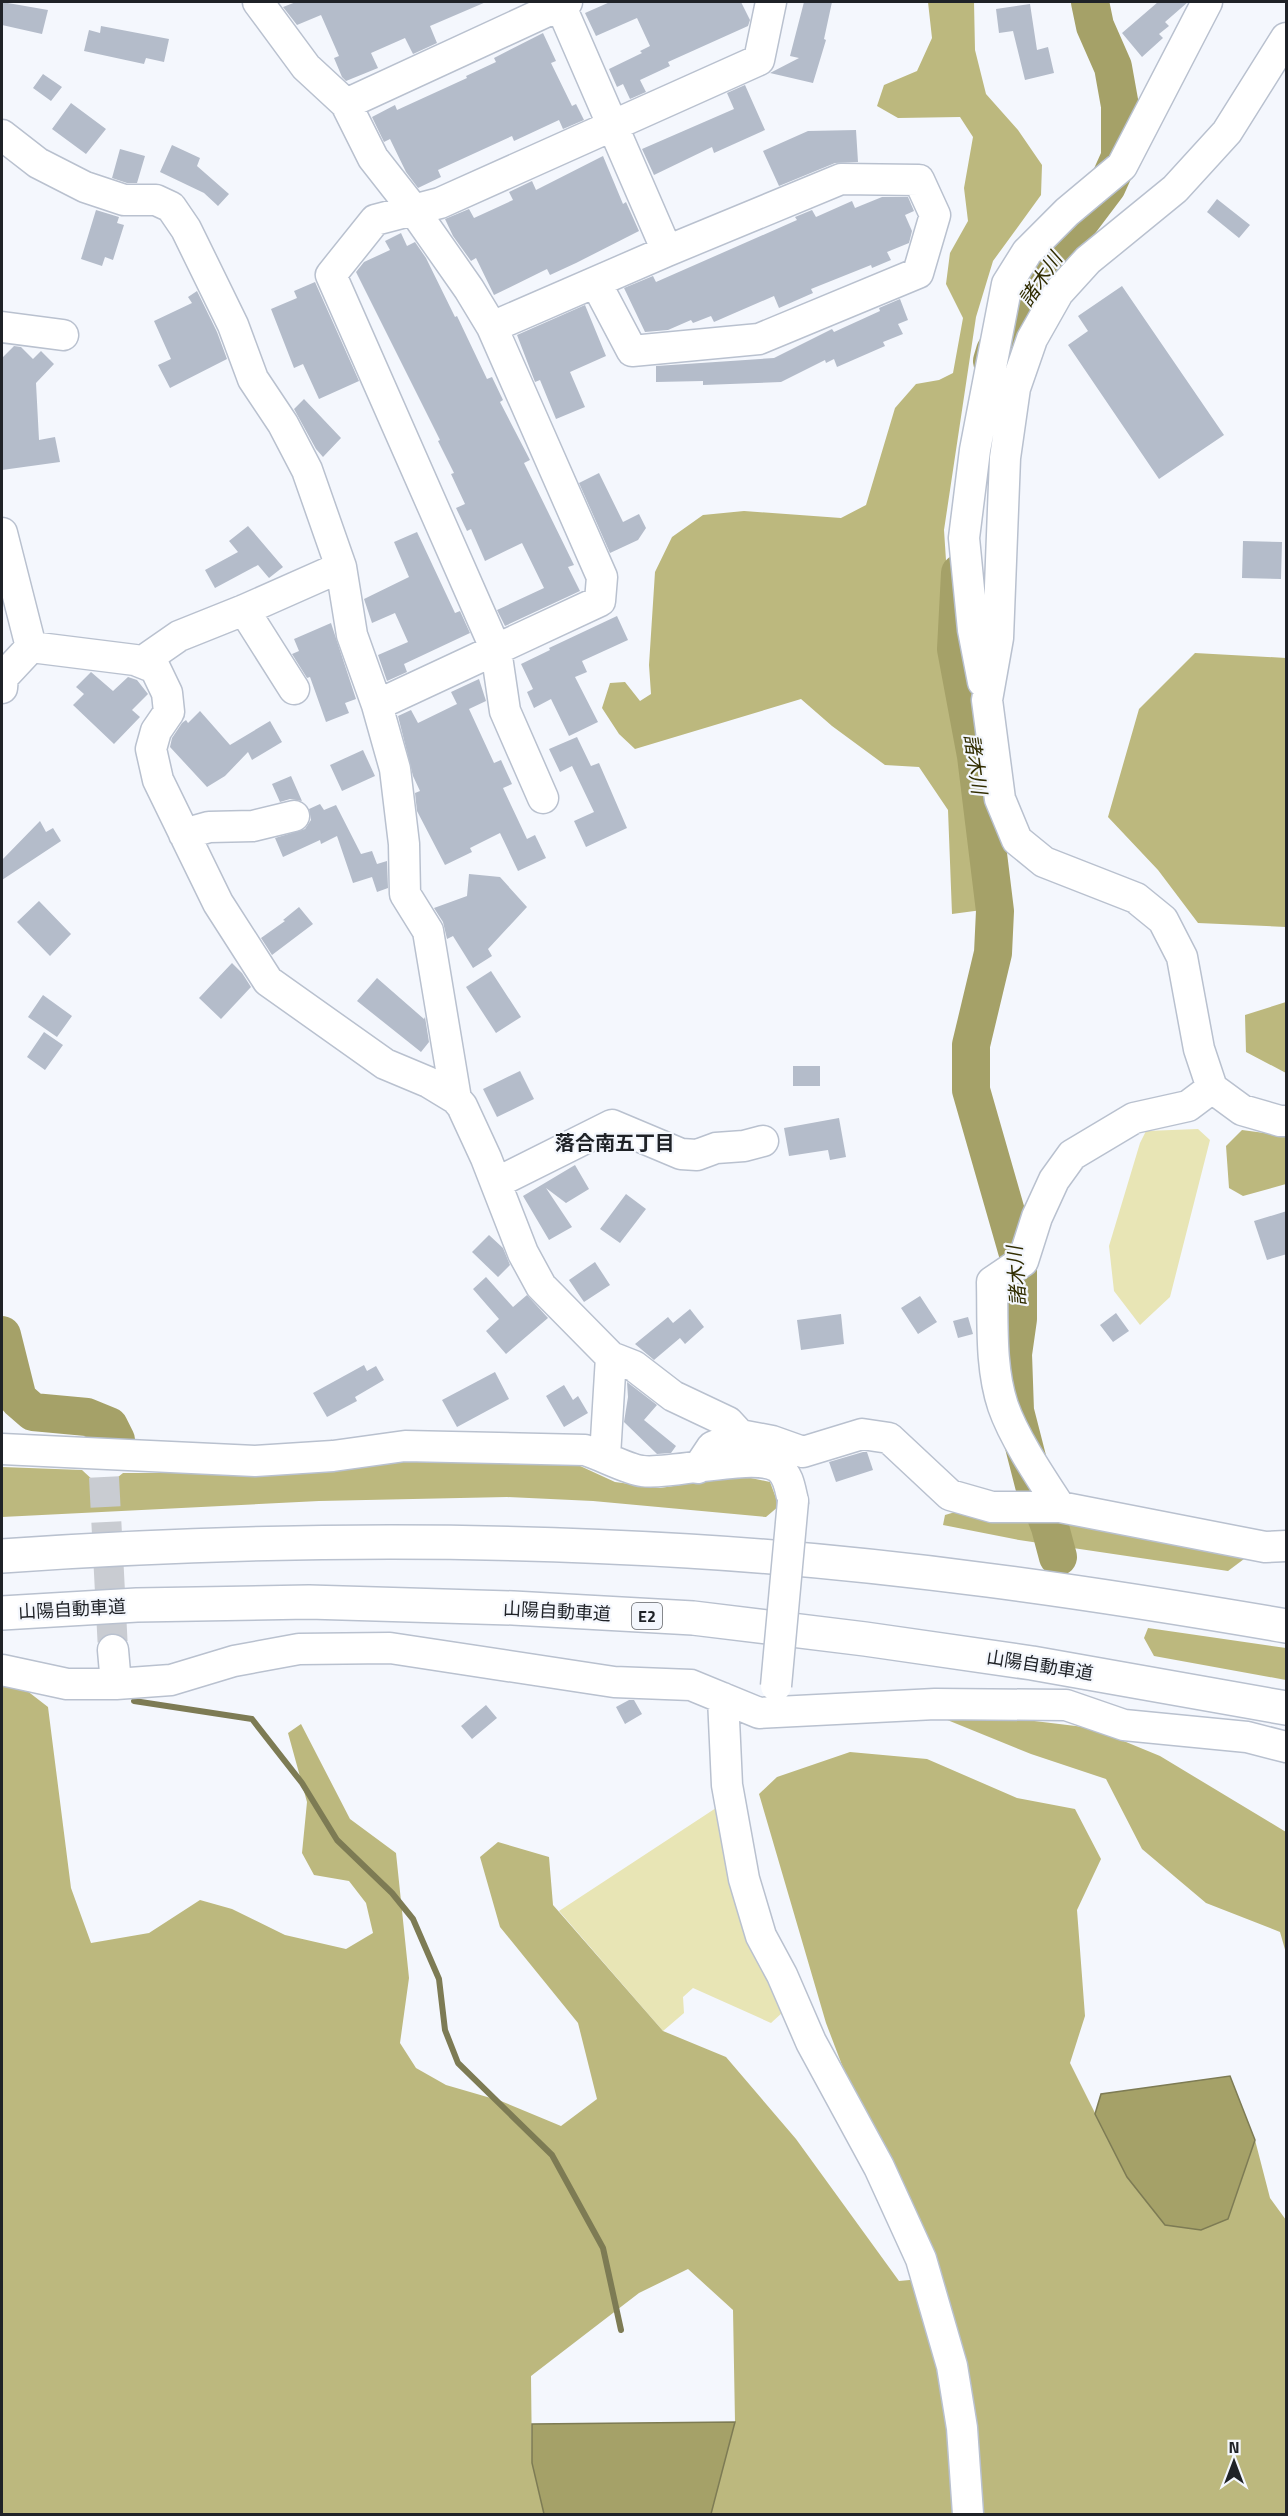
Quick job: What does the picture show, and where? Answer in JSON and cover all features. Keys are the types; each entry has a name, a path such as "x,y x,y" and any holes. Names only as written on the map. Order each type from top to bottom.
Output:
{"highway":[{"path":"2,1556 136,1546 317,1541 501,1543 690,1551 873,1567 1037,1587 1287,1626"},
{"name":"山陽自動車道","path":"2,1613 136,1605 309,1602 513,1608 693,1618 865,1639 1032,1663 1287,1708"}],"street":[{"path":"258,2 306,67 346,104 373,158 412,208 469,289 492,327 602,577 600,601 377,705"},
{"path":"543,798 505,711 496,650 331,275 375,220 412,208 440,203 759,60 771,2"},
{"path":"1207,2 1122,166 1066,212 1027,252 1007,284 975,450 964,538 973,630 987,700 1000,799 1017,840 1044,862 1136,898 1163,920 1182,957 1199,1049 1212,1088 1242,1110 1287,1121"},
{"path":"346,104 562,3 667,251"},
{"path":"987,700 998,638 1005,458 1015,388 1032,339 1058,293 1088,260 1175,189 1227,132 1287,38"},
{"path":"2,135 38,163 85,187 124,200 156,200 171,207 186,229 233,325 253,379 283,424 306,470 340,567 352,635 377,705 395,769 404,844 405,894 428,931 456,1099"},
{"path":"492,327 841,179 919,180 935,216 918,273 759,339 632,351 596,283"},
{"path":"2,327 63,336"},
{"path":"2,533 31,647"},
{"path":"143,661 179,636 340,567"},
{"path":"244,610 294,689"},
{"path":"31,647 143,661 155,668 167,693 169,711 156,731 151,749 158,780 218,903 268,981 385,1064 428,1082 456,1099 462,1106 496,1183 523,1253 541,1286 611,1358 634,1366 673,1396 728,1422 740,1435"},
{"path":"2,688 3,677 31,647"},
{"path":"184,834 209,827 253,826 294,816"},
{"path":"1060,1507 1035,1468 1004,1406 994,1358 992,1282 1023,1261 1037,1217 1054,1180 1072,1155 1134,1119 1188,1106 1212,1088"},
{"path":"496,1183 612,1125 681,1154 697,1155 716,1148 764,1142"},
{"path":"605,1456 611,1358"},
{"path":"698,1468 712,1447 740,1435 772,1441 803,1452 862,1434 889,1438 950,1495 992,1507 1060,1507 1265,1547 1287,1546"},
{"path":"2,1449 104,1465 255,1461 333,1456 405,1446 585,1450 640,1471 698,1468 757,1461 778,1467 788,1479 793,1501 776,1686 759,1713"},
{"path":"2,1670 67,1684 116,1684 171,1680 234,1661 299,1649 390,1648 614,1682 691,1685 759,1713 935,1704 1066,1705 1124,1725 1247,1737 1287,1748"},
{"path":"114,1650 116,1684"},
{"path":"723,1698 727,1785 744,1879 761,1936 782,1975 811,2042 879,2167 921,2259 952,2366 962,2428 968,2514"}],"shaded area":[{"path":"928,2 974,2 975,50 986,94 1018,130 1042,165 1041,195 993,261 976,317 944,530 950,621 947,690 976,800 1000,875 982,910 952,914 948,810 919,767 885,765 832,726 801,699 635,749 619,734 602,708 610,683 625,682 640,701 651,694 649,665 655,572 672,537 703,515 744,511 841,518 866,505 895,408 916,384 939,380 953,373 963,318 946,284 950,253 968,221 964,188 973,137 960,117 898,118 877,106 884,85 917,71 932,38"},
{"path":"1195,653 1286,658 1286,927 1198,923 1158,870 1108,817 1139,709"},
{"path":"1286,1002 1286,1073 1246,1052 1245,1015"},
{"path":"1198,1129 1210,1140 1170,1297 1140,1325 1114,1291 1109,1246 1140,1143 1146,1131"},
{"path":"1242,1130 1286,1136 1286,1184 1243,1196 1229,1188 1226,1146"},
{"path":"411,1459 578,1465 615,1482 660,1488 741,1476 770,1482 779,1506 766,1517 593,1501 507,1497 319,1501 2,1517 2,1467 82,1470 95,1482 112,1482 123,1473 249,1473"},
{"path":"962,1510 1058,1517 1236,1553 1244,1559 1228,1571 1019,1540 943,1525 945,1515"},
{"path":"1148,1628 1286,1648 1286,1680 1154,1656 1144,1638"},
{"path":"2,1684 26,1690 48,1707 71,1888 91,1943 149,1933 200,1900 232,1909 285,1935 346,1949 373,1933 366,1903 349,1881 314,1875 302,1853 307,1802 288,1733 301,1724 350,1819 396,1853 409,1978 400,2043 416,2068 446,2085 501,2101 561,2126 597,2099 578,2023 500,1927 480,1857 498,1842 549,1857 553,1905 663,2031 726,2057 796,2139 899,2281 931,2278 861,2115 826,2023 759,1794 777,1777 850,1752 927,1759 1017,1798 1075,1809 1101,1859 1077,1910 1085,2016 1070,2063 1127,2177 1228,2219 1255,2140 1270,2198 1286,2220 1286,2514 711,2514 735,2422 733,2310 688,2269 639,2293 531,2376 532,2463 544,2514 2,2514"},
{"path":"935,1715 1001,1717 1092,1728 1160,1756 1286,1832 1286,1953 1280,1932 1206,1903 1142,1849 1106,1779 1031,1754"},
{"path":"716,1808 783,2012 771,2023 693,1988 683,1997 684,2013 663,2031 559,1911"},
{"path":"1230,2076 1255,2140 1228,2219 1201,2230 1165,2225 1127,2177 1095,2114 1101,2094"},
{"path":"735,2422 711,2514 544,2514 532,2463 532,2424"}],"building":[{"path":"2,2 48,10 42,34 2,25"},
{"path":"296,2 486,2 430,26 437,43 413,54 405,38 371,53 378,68 346,81 334,58 339,56 321,15 297,25 283,7"},
{"path":"610,2 741,2 750,20 748,26 668,62 670,66 640,80 646,92 630,99 623,84 617,87 609,69 642,53 640,51 650,46 637,18 596,36 585,13"},
{"path":"804,2 832,2 824,39 826,40 813,83 770,73 799,58 790,56"},
{"path":"1158,2 1188,2 1165,22 1169,26 1159,34 1163,38 1142,57 1122,33"},
{"path":"1030,4 1037,50 1048,47 1054,73 1025,80 1013,31 999,33 996,9"},
{"path":"101,26 169,39 164,62 146,58 144,64 84,51 89,30 100,33"},
{"path":"543,33 556,61 551,63 572,106 576,104 584,120 563,129 559,120 514,141 512,136 438,170 441,177 418,188 406,172 390,139 384,142 372,117 395,105 397,110 467,78 466,76 496,62 494,58"},
{"path":"43,74 62,87 51,101 33,88"},
{"path":"745,85 765,130 714,153 712,147 654,175 642,149 734,109 727,93"},
{"path":"71,103 106,129 86,154 52,129"},
{"path":"856,130 858,162 835,163 779,186 763,151 808,131"},
{"path":"172,145 200,158 197,166 229,194 218,206 204,193 160,172"},
{"path":"120,149 145,156 137,183 127,183 112,178"},
{"path":"603,156 623,204 626,202 639,231 550,275 547,269 494,295 476,258 471,261 453,236 445,219 469,209 474,218 513,200 509,192 532,181 536,190"},
{"path":"882,197 908,197 914,211 905,215 912,231 909,243 887,252 891,260 872,268 871,265 811,289 813,293 779,308 774,296 714,322 711,316 693,323 691,320 668,330 645,332 624,288 653,276 656,282 797,220 795,217 812,210 816,217 852,201 855,208"},
{"path":"1217,199 1250,225 1239,238 1207,212"},
{"path":"96,210 119,217 117,223 124,225 113,260 105,257 102,266 81,259"},
{"path":"401,233 407,246 415,242 426,258 487,379 492,377 503,400 500,402 530,460 524,463 574,565 568,567 580,591 505,626 497,610 544,588 522,543 485,561 471,529 467,531 456,508 465,504 451,474 454,473 438,441 440,440 356,272 364,262 390,250 385,241"},
{"path":"315,282 359,381 319,399 303,364 294,368 271,309 297,298 294,291"},
{"path":"1122,286 1224,435 1159,479 1068,345 1088,331 1078,316"},
{"path":"197,291 227,359 170,388 158,365 171,359 154,321 192,303 188,297"},
{"path":"900,299 908,320 898,324 903,334 883,342 885,346 837,367 834,359 826,363 825,360 781,382 703,385 703,381 656,382 656,366 774,358 832,329 834,332 880,311 879,308"},
{"path":"585,305 606,356 570,372 585,407 556,419 540,380 535,382 517,335"},
{"path":"14,346 21,347 33,359 41,351 54,364 36,383 39,440 55,437 60,462 2,470 2,358"},
{"path":"304,399 341,438 323,457 316,449 294,409"},
{"path":"599,473 623,522 639,514 646,528 638,540 610,553 579,483"},
{"path":"248,526 283,567 269,578 258,565 215,588 205,570 238,552 229,541"},
{"path":"417,532 455,613 460,611 470,633 404,664 407,672 387,681 378,655 408,642 395,613 372,623 364,599 409,577 394,542"},
{"path":"1243,541 1282,542 1281,579 1242,578"},
{"path":"617,616 628,640 582,661 587,672 575,677 598,722 569,736 551,699 534,708 527,692 533,689 521,664"},
{"path":"331,623 356,699 345,703 349,713 326,722 310,677 307,678 292,654 299,651 294,639"},
{"path":"91,672 113,691 128,677 137,680 148,694 132,710 140,717 114,744 73,705 84,694 76,687"},
{"path":"479,679 486,701 469,709 494,763 501,760 512,784 503,788 527,839 535,835 546,858 518,871 500,833 470,848 472,852 445,865 417,811 415,793 420,791 413,776 398,716 411,710 418,723 457,704 451,692"},
{"path":"200,711 230,745 270,721 282,742 252,760 248,752 225,776 207,787 170,747 172,738 182,723 186,720 188,723"},
{"path":"577,737 591,766 599,763 627,828 586,847 574,821 594,812 572,766 560,772 549,749"},
{"path":"363,750 375,776 342,791 330,765"},
{"path":"291,776 302,801 290,799 280,802 272,784"},
{"path":"320,804 324,810 336,805 361,854 372,851 377,864 387,861 388,888 377,892 372,877 353,883 337,836 321,844 320,840 283,857 275,838 305,829 311,820 309,809"},
{"path":"40,821 46,832 53,828 61,841 2,880 2,860"},
{"path":"469,874 500,877 527,907 488,949 492,956 473,968 453,936 447,939 443,922 434,908 467,896"},
{"path":"39,901 71,934 50,956 17,922"},
{"path":"299,907 313,924 272,955 261,938 285,921 283,920"},
{"path":"232,963 251,987 221,1019 199,998"},
{"path":"491,971 521,1017 496,1033 466,987"},
{"path":"377,978 424,1019 425,1017 429,1042 421,1052 357,1001"},
{"path":"43,995 72,1016 57,1037 28,1017"},
{"path":"44,1032 63,1045 45,1070 27,1057"},
{"path":"793,1066 820,1066 820,1086 793,1086"},
{"path":"520,1071 534,1099 497,1117 483,1089"},
{"path":"839,1118 846,1157 830,1160 828,1150 789,1156 784,1128"},
{"path":"575,1165 589,1189 566,1203 546,1188 572,1227 549,1240 523,1196"},
{"path":"626,1194 646,1209 620,1243 600,1229"},
{"path":"1287,1211 1287,1254 1267,1260 1254,1221"},
{"path":"489,1235 503,1248 510,1265 498,1277 472,1252"},
{"path":"595,1262 610,1285 584,1302 569,1280"},
{"path":"486,1277 513,1307 527,1295 548,1318 506,1354 486,1331 499,1319 473,1289"},
{"path":"920,1296 937,1322 918,1334 901,1308"},
{"path":"690,1309 704,1327 685,1344 680,1338 654,1360 635,1344 668,1317 673,1323"},
{"path":"1116,1313 1129,1331 1113,1342 1100,1325"},
{"path":"841,1314 844,1344 801,1350 797,1320"},
{"path":"968,1317 973,1334 958,1338 953,1321"},
{"path":"364,1365 367,1371 376,1366 384,1380 355,1397 357,1401 327,1417 313,1393"},
{"path":"495,1372 509,1399 457,1427 442,1400"},
{"path":"627,1382 657,1405 644,1420 676,1446 671,1453 657,1454 624,1422 628,1397"},
{"path":"564,1385 573,1400 578,1396 588,1413 564,1427 546,1396"},
{"path":"867,1452 873,1470 836,1482 829,1462"},
{"path":"629,1700 634,1700 642,1714 625,1724 616,1707"},
{"path":"486,1705 497,1718 472,1739 461,1726"}],"waterway":[{"name":"諸木川","path":"992,361 995,351 1040,275 1107,186 1120,157 1120,106 1113,67 1095,26 1090,2"},
{"name":"諸木川","path":"960,573 956,649 976,756 995,911 993,953 971,1045 971,1090 1018,1254 1018,1319 1013,1354 1015,1411 1034,1485 1050,1527 1058,1557"},
{"path":"2,1335 18,1399 33,1412 87,1417 109,1426 116,1440"},
{"path":"134,1701 252,1719 302,1783 337,1840 392,1893 413,1919 439,1979 445,2030 458,2063 552,2155 603,2248 621,2330"}],"tunnel":[{"path":"104,1477 113,1650"}],"district":[{"name":"落合南五丁目","path":"615,1142"}]}
